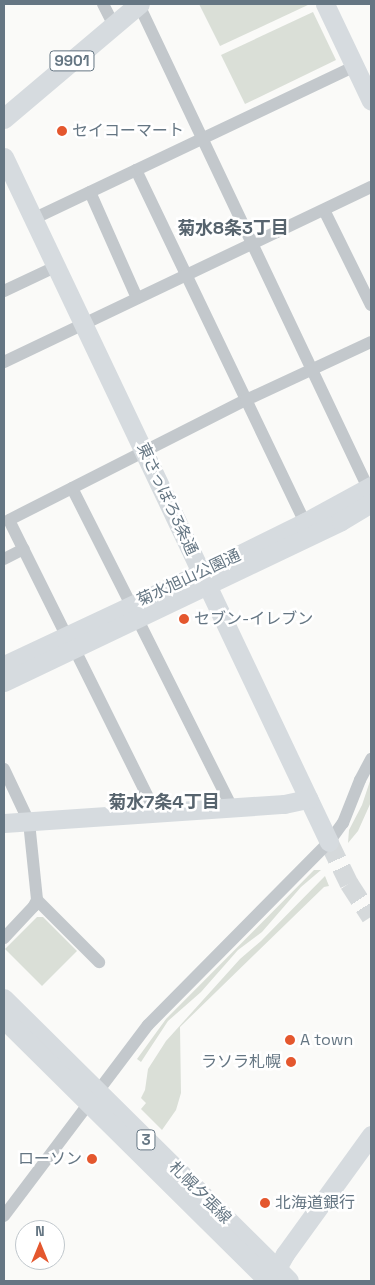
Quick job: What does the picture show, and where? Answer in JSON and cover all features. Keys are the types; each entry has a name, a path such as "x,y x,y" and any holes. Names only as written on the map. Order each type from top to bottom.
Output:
{"main road":[{"name":"9901","path":"4,119 139,4"},
{"name":"札幌夕張線","path":"4,999 93,1097 276,1278"},
{"name":"札幌夕張線","path":"4,1020 93,1097"}],"street":[{"path":"103,4 114,26"},
{"path":"139,4 370,492"},
{"path":"325,4 371,102"},
{"path":"33,219 354,66"},
{"name":"東さっぽろ3条通","path":"4,157 328,842"},
{"path":"136,170 305,522"},
{"path":"4,362 371,187"},
{"path":"90,192 137,298"},
{"path":"324,210 371,306"},
{"path":"4,291 56,267"},
{"path":"156,813 6,514 72,488 246,400 371,342"},
{"path":"72,488 232,808"},
{"name":"菊水旭山公園通","path":"204,579 305,522 370,492"},
{"name":"菊水旭山公園通","path":"4,665 70,642 204,579 341,521 370,492"},
{"path":"4,559 24,550"},
{"name":"菊水旭山公園通","path":"4,682 70,642"},
{"path":"4,1216 148,1025 328,842 344,823 360,780 371,759"},
{"path":"4,769 29,822 37,900 34,906 4,938"},
{"path":"4,823 284,804 308,799"},
{"path":"37,900 99,962"},
{"path":"276,1278 371,1135"}],"shaded area":[{"path":"199,4 310,4 220,46"},
{"path":"313,12 336,60 245,104 221,55"},
{"path":"371,778 371,802 358,831 348,843 349,830 362,805"},
{"path":"314,870 321,870 301,887 262,932 238,950 201,992 168,1021 141,1062 137,1059 166,1019"},
{"path":"325,876 329,886 324,887 180,1027 181,1093 176,1110 162,1130 141,1109 146,1103 141,1098 145,1090 148,1069 166,1041 240,959 261,941"},
{"path":"37,917 43,917 77,951 42,986 5,949"}],"tunnel":[{"path":"329,842 349,883 371,917"}],"place":[{"name":"セイコーマート","path":"62,131"},
{"name":"セブン-イレブン","path":"184,619"},
{"name":"A town","path":"290,1040"},
{"name":"ラソラ札幌","path":"291,1062"},
{"name":"ローソン","path":"92,1159"},
{"name":"北海道銀行","path":"265,1203"}],"district":[{"name":"菊水8条3丁目","path":"233,228"},
{"name":"菊水7条4丁目","path":"164,802"}]}
